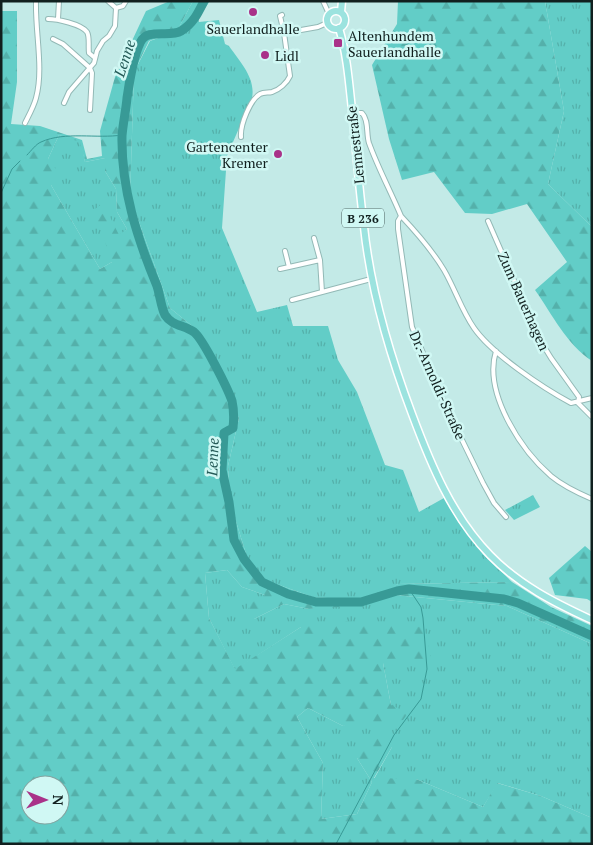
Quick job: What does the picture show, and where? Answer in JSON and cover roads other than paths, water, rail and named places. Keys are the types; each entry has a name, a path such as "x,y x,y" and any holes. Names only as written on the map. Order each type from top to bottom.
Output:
{"main road":[{"name":"B 236","path":"339,28 344,22 344,16 341,12 342,1"},
{"path":"339,28 331,27 327,23 329,14 336,11 341,12"},
{"name":"Lennestraße","path":"339,28 347,63 371,279 381,321 398,375 438,478 455,510 491,556 519,580 544,597 592,620"}],"street":[{"path":"25,123 36,99 40,64 36,36 36,1"},
{"path":"58,19 59,1"},
{"path":"108,1 116,8"},
{"path":"116,8 123,6 126,1"},
{"path":"323,1 329,14"},
{"path":"64,103 69,92 94,63 103,41 109,36 115,26 116,8"},
{"path":"241,137 242,125 256,98 260,94 276,91 290,76 280,16 282,15"},
{"path":"48,19 58,19 84,30 88,36 89,53 95,58"},
{"path":"284,33 318,27 327,23"},
{"path":"53,39 63,44 90,68 92,73 90,110"},
{"path":"352,113 362,113 366,117 366,131 370,145 402,216 429,248 444,270 474,328 496,351 550,392 571,404 592,398"},
{"name":"Dr.-Arnoldi-Straße","path":"402,216 398,221 398,229 412,327 445,405 483,483 494,504 506,516"},
{"name":"Zum Bauerhagen","path":"488,221 540,340 579,397 578,403"},
{"path":"314,238 320,260 322,292"},
{"path":"285,251 289,267"},
{"path":"280,269 320,260"},
{"path":"292,300 371,279"},
{"path":"496,351 493,361 495,388 501,406 521,444 551,476 581,495 592,499"},
{"path":"578,403 592,417"}],"waterway":[{"name":"Lenne","path":"204,1 192,22 181,31 171,34 148,35 140,43 133,63 127,98 122,136 122,155 127,194 137,231 157,286 165,315 171,321 194,332 198,336 226,386 232,401 234,414 233,428 224,433 222,470 234,540 244,559 262,582 288,594 316,602 361,602 409,589 504,599 518,603 592,636"},
{"path":"27,155 39,143 50,139 71,136 122,135"},
{"path":"1,193 12,169 20,161"},
{"path":"336,844 394,735 421,699 427,669 423,618 421,607 409,589"}],"place":[{"name":"Sauerlandhalle","path":"253,12"},
{"name":"Altenhundem Sauerlandhalle","path":"338,43"},
{"name":"Lidl","path":"265,55"},
{"name":"Gartencenter Kremer","path":"278,154"}]}
